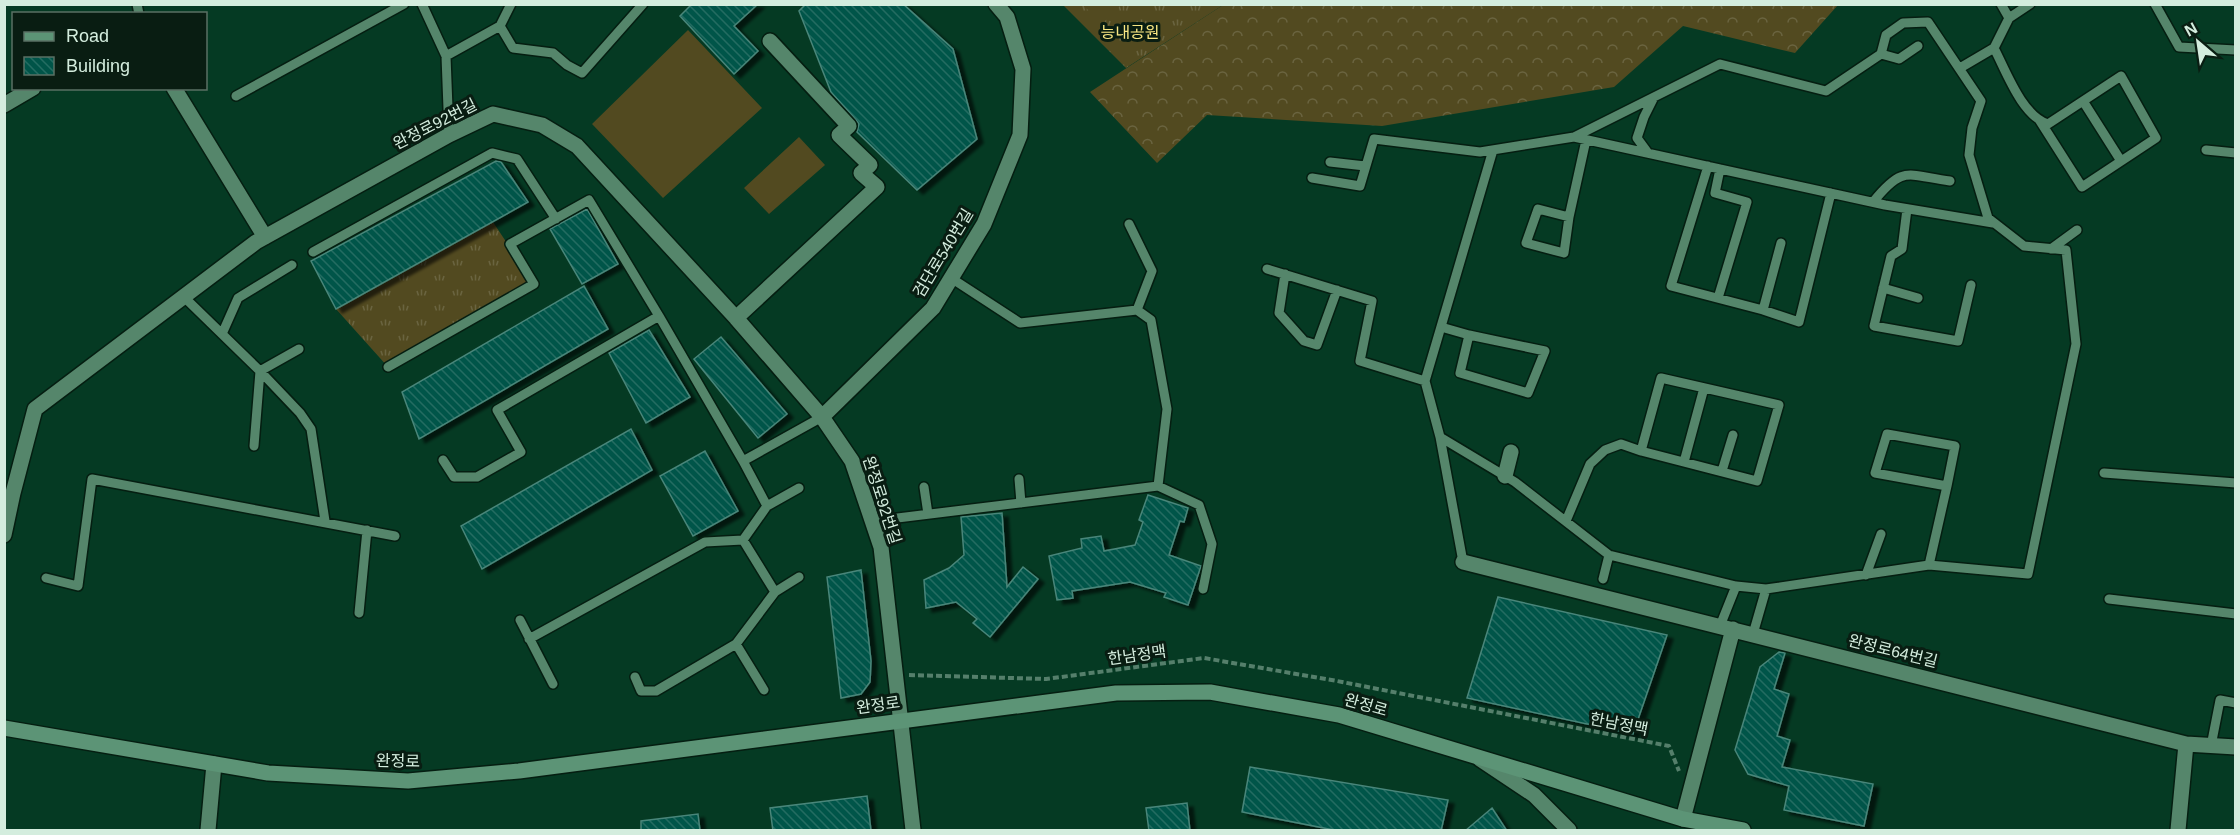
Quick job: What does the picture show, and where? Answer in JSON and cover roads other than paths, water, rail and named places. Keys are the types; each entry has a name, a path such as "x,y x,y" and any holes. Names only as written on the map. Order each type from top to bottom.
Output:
{"main road":[{"name":"완정로","path":"4,728 268,773 408,781 519,771 1116,693 1210,692 1339,715 1475,756 1681,825 1743,831"}],"street":[{"name":"검단로540번길","path":"822,417 933,308 984,224 1020,135 1023,69 1007,18 996,4"},
{"path":"736,318 877,187 861,173 870,165 839,135 849,126 770,41"},
{"path":"4,105 30,90"},
{"path":"175,90 265,237"},
{"name":"완정로92번길","path":"4,535 35,409 265,237 450,135 493,114 542,125 577,146 736,318 822,417 852,461 880,520 880,547 898,690 912,831"},
{"path":"1505,476 1511,452"},
{"name":"완정로64번길","path":"1463,562 2186,744 2235,747"},
{"path":"1681,825 1726,628"},
{"path":"2178,831 2186,744"},
{"path":"1475,756 1533,795 1569,831"},
{"path":"208,831 214,764"}],"lane":[{"path":"237,96 404,4"},
{"path":"422,4 447,56 450,135"},
{"path":"447,56 500,26 511,4"},
{"path":"500,26 513,48 553,53 567,65 582,73 643,4"},
{"path":"2001,4 2009,18"},
{"path":"1959,68 1994,48 2009,18 2030,4"},
{"path":"2155,4 2179,47 2235,50"},
{"path":"1312,178 1360,186 1374,140 1480,152 1574,137 1720,64 1827,91 1881,54 1886,35 1903,23 1928,22 1981,101 1972,128 1968,155 1988,218 2024,246 2066,250 2076,344 2028,574 1929,565 1766,589 1736,586 1609,555 1505,476 1440,437"},
{"path":"1881,54 1899,59 1918,46"},
{"path":"1994,48 2026,107 2040,122 2082,187 2156,138 2121,75 2048,124 2040,122"},
{"path":"1648,153 1637,138 1654,97"},
{"path":"2082,101 2121,161"},
{"path":"1574,137 1873,202 1995,224"},
{"path":"1569,217 1538,209 1526,243 1564,253 1569,217 1586,140"},
{"path":"1463,562 1440,437 1425,381 1493,150"},
{"path":"2206,150 2235,153"},
{"path":"313,252 492,153 517,159 556,219"},
{"path":"1330,162 1365,166"},
{"path":"1708,166 1671,286 1799,322 1832,193"},
{"path":"1718,298 1747,202 1715,193 1720,169"},
{"path":"1873,202 1889,182 1903,174 1950,181"},
{"path":"388,367 534,284 510,244 589,200 659,316 767,506"},
{"path":"1907,209 1902,249 1891,256 1875,326 1958,341 1971,285"},
{"path":"1129,224 1152,271 1137,310"},
{"path":"2051,249 2077,230"},
{"path":"1762,310 1781,243"},
{"path":"222,334 238,298 292,265"},
{"path":"1268,268 1372,301 1360,361 1425,381"},
{"path":"1285,274 1279,313 1304,341 1317,345 1337,290"},
{"path":"951,278 1020,323 1137,310 1150,320 1167,409 1158,486"},
{"path":"1883,288 1918,297"},
{"path":"184,297 300,413 310,429 325,521"},
{"path":"443,460 454,477 477,477 521,452 497,410 659,316"},
{"path":"1441,327 1545,351 1528,393 1460,373 1469,335"},
{"path":"260,371 299,349"},
{"path":"254,446 260,371"},
{"path":"1566,521 1590,464 1605,450 1621,444 1641,451 1757,481 1779,405 1661,378 1641,451"},
{"path":"1684,462 1704,388"},
{"path":"742,461 822,417"},
{"path":"1929,565 1947,486 1955,446 1887,434 1875,473 1947,486"},
{"path":"1722,471 1733,435"},
{"path":"2104,473 2235,483"},
{"path":"46,578 78,586 92,479 325,521 395,536"},
{"path":"1019,479 1021,502"},
{"path":"880,520 1158,486 1199,505 1212,544 1203,589"},
{"path":"924,487 928,514"},
{"path":"743,540 767,506 799,488"},
{"path":"359,613 367,530"},
{"path":"1866,574 1881,534"},
{"path":"743,540 776,592"},
{"path":"529,639 705,542 743,540"},
{"path":"1603,579 1609,555"},
{"path":"635,677 641,691 656,691 736,644 776,592 799,577"},
{"path":"1726,628 1736,586"},
{"path":"1753,634 1766,589"},
{"path":"2109,599 2235,614"},
{"path":"519,620 553,684"},
{"path":"736,644 764,690"},
{"path":"2211,746 2220,700 2235,703"}],"park label":[{"name":"능내공원","path":"1130,32"}]}
